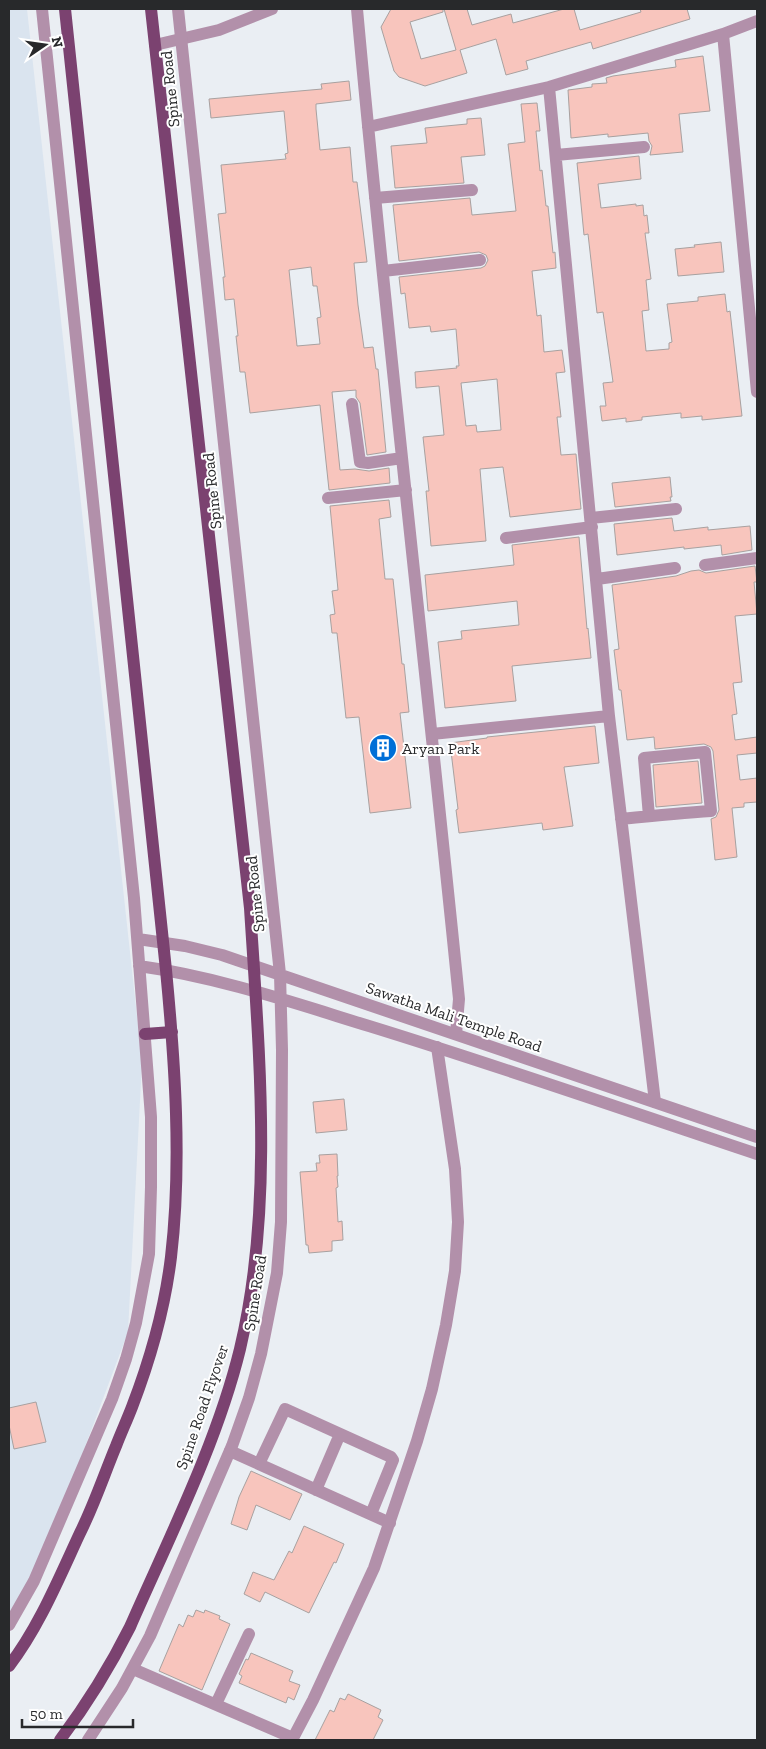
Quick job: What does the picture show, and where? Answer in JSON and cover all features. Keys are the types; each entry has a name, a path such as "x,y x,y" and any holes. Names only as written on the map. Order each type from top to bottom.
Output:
{"main road":[{"path":"9,1666 43,1611 57,1582 93,1506 132,1407 157,1328 171,1258 175,1186 172,1032 164,943 65,9"},
{"name":"Spine Road","path":"151,9 248,888 255,992"},
{"name":"Spine Road Flyover","path":"60,1740 84,1708 118,1652 130,1627 208,1446 228,1391 240,1348 255,1270 259,1221 259,1051 255,992"},
{"path":"145,1034 172,1032"}],"street":[{"path":"9,1626 34,1581 112,1399 136,1323 149,1254 151,1197 151,1117 138,939 42,9"},
{"name":"Spine Road","path":"88,1740 103,1720 150,1636 230,1451 249,1398 261,1354 277,1273 281,1222 282,998 280,974 178,9"},
{"path":"155,46 219,30 272,9"},
{"path":"357,9 459,999 456,1034"},
{"path":"368,127 549,87 757,22"},
{"path":"723,34 756,365 757,392"},
{"path":"549,87 609,716 654,1102"},
{"path":"556,155 644,147"},
{"path":"375,198 472,190"},
{"path":"383,271 480,260"},
{"path":"352,404 360,462 368,463 402,458"},
{"path":"328,498 406,490"},
{"path":"506,538 676,509"},
{"path":"705,565 757,558"},
{"path":"597,579 676,568"},
{"path":"432,734 609,716"},
{"path":"621,819 711,811 705,752 644,758 649,816"},
{"name":"Sawatha Mali Temple Road","path":"138,939 222,955 254,965 319,989 757,1137"},
{"name":"Sawatha Mali Temple Road","path":"139,966 166,970 282,998 757,1154"},
{"path":"133,1669 292,1739 313,1700 374,1568 390,1523 432,1389 455,1271 458,1222 455,1169 436,1047"},
{"path":"259,1464 285,1409 392,1457 393,1460 371,1514"},
{"path":"316,1490 340,1434"},
{"path":"230,1451 390,1523"},
{"path":"216,1704 249,1634"}],"shaded area":[{"path":"9,9 27,9 142,1062 128,1332 28,1599 9,1621"}],"building":[{"path":"391,9 443,9 443,12 410,22 421,59 456,50 444,9 467,9 472,25 511,14 513,23 564,9 574,9 580,30 641,12 640,9 687,9 690,19 593,49 591,42 526,61 528,69 506,75 496,39 460,50 467,73 425,86 399,77 394,71 381,27"},
{"path":"703,56 710,111 679,114 683,152 650,155 652,146 648,133 608,137 608,134 571,138 568,90 592,87 592,84 607,83 606,78 613,76 676,67 675,60"},
{"path":"349,81 351,100 316,104 320,150 350,147 353,182 357,182 367,262 354,263 358,305 364,348 373,347 376,369 378,369 386,452 367,455 360,403 356,397 356,390 332,392 340,470 355,469 369,471 389,468 390,483 329,490 320,405 250,413 245,372 240,372 234,299 225,300 223,277 225,277 218,214 226,213 221,165 286,159 285,154 288,153 284,111 211,118 209,99 322,89 321,84","holes":["311,267 313,286 317,286 321,317 317,318 320,344 297,346 289,270"]},
{"path":"537,103 540,131 536,131 540,171 542,170 556,268 532,271 537,316 541,315 544,352 562,350 565,372 556,373 561,417 557,417 561,455 576,454 581,509 510,517 503,467 480,469 486,541 431,546 426,491 429,491 423,437 444,435 439,386 416,388 415,372 457,368 456,366 459,366 456,329 431,332 430,326 409,328 405,293 401,294 399,277 481,268 485,266 488,260 486,255 479,252 399,261 393,205 470,198 472,215 516,211 508,144 525,142 521,104","holes":["497,379 501,430 477,432 476,425 466,426 461,383"]},
{"path":"481,118 485,155 461,157 464,183 395,188 391,146 427,143 425,128 467,124 467,119"},
{"path":"639,156 641,179 598,184 601,208 643,205 644,216 647,215 649,233 645,233 651,279 646,280 649,310 642,311 646,351 669,349 669,343 672,342 667,304 698,301 698,297 725,294 727,312 730,311 742,416 702,420 702,416 681,418 681,413 642,417 642,420 626,422 626,418 602,421 600,406 606,406 603,383 613,382 603,312 597,313 588,234 584,235 577,163"},
{"path":"721,242 724,272 678,276 675,249"},
{"path":"670,477 671,501 615,507 612,483"},
{"path":"389,500 391,517 379,519 385,579 393,579 402,664 404,664 409,712 400,713 411,808 370,813 359,717 346,718 337,633 332,633 330,615 335,614 332,591 338,590 330,506"},
{"path":"672,518 674,531 708,527 708,530 750,526 752,550 722,555 721,545 684,549 684,547 617,555 614,524"},
{"path":"579,537 591,658 512,666 516,701 445,708 438,642 462,639 461,631 519,625 517,601 428,611 425,575 514,565 512,545"},
{"path":"755,566 757,582 754,582 757,614 735,616 742,682 733,683 737,714 732,715 735,740 757,737 757,753 737,755 740,780 757,778 757,802 744,803 744,807 732,808 737,857 715,860 711,819 716,817 719,810 711,747 704,744 655,749 654,737 627,740 614,650 619,649 612,585 676,576 691,571 699,570 706,573"},
{"path":"595,726 599,763 564,767 573,826 543,830 542,823 459,833 450,743 487,737"},
{"path":"698,761 702,803 656,807 653,765"},
{"path":"344,1099 347,1130 316,1133 313,1102"},
{"path":"337,1154 338,1222 342,1221 343,1240 332,1241 332,1251 309,1253 308,1245 306,1245 300,1172 317,1171 316,1163 320,1163 319,1155"},
{"path":"36,1402 46,1442 14,1449 9,1425 9,1408"},
{"path":"251,1471 302,1494 290,1520 256,1505 247,1530 231,1524 239,1497"},
{"path":"304,1526 344,1544 309,1613 265,1592 260,1602 244,1594 253,1572 274,1580 289,1551 292,1553"},
{"path":"196,1610 204,1613 205,1610 220,1616 219,1619 230,1624 202,1690 159,1671 179,1624 183,1627 188,1615 193,1617"},
{"path":"251,1653 293,1671 289,1681 300,1685 294,1700 288,1697 286,1703 239,1683 242,1676 239,1674"},
{"path":"348,1694 381,1710 378,1717 383,1720 373,1740 315,1740 330,1710 334,1712 340,1698 345,1700"}],"place":[{"name":"Aryan Park","path":"383,748"}]}
